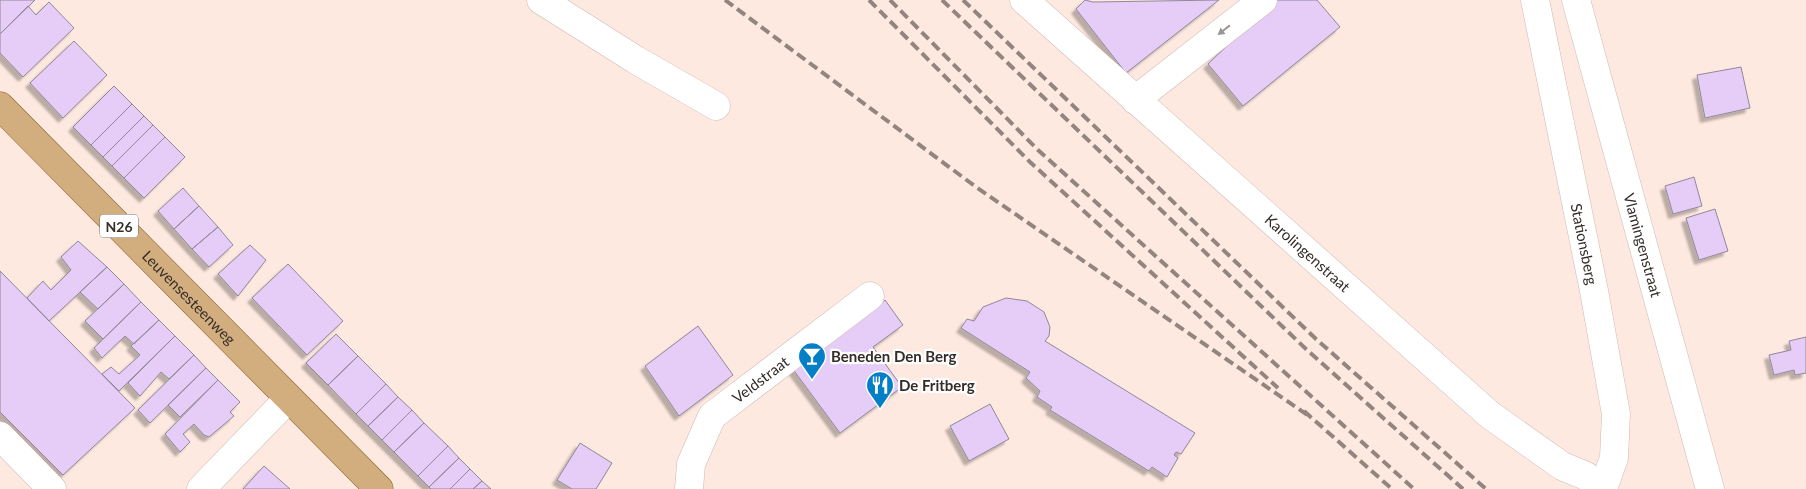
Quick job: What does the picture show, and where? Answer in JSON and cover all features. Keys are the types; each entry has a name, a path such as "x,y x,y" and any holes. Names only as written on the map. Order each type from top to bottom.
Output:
{"main road":[{"name":"Leuvensesteenweg","path":"0,106 379,489"}],"street":[{"path":"541,0 636,60 716,106"},
{"name":"Karolingenstraat","path":"1024,0 1490,415 1562,466 1586,476 1603,489"},
{"path":"1135,100 1263,0"},
{"name":"Stationsberg","path":"1534,0 1596,300 1616,414 1614,458 1603,489"},
{"name":"Vlamingenstraat","path":"1576,0 1710,489"},
{"name":"Veldstraat","path":"689,489 691,464 712,416 870,296"},
{"path":"201,489 288,399"},
{"path":"0,436 52,489"}],"building":[{"path":"0,0 35,0 0,34"},
{"path":"1085,0 1093,2 1219,0 1126,73 1076,9"},
{"path":"1275,0 1317,0 1340,27 1243,106 1208,64"},
{"path":"49,2 74,28 23,77 0,53 0,34 28,6 36,15"},
{"path":"74,41 107,75 63,118 30,83"},
{"path":"1741,67 1750,108 1705,118 1697,75"},
{"path":"114,86 132,104 91,145 73,127"},
{"path":"132,104 144,116 103,157 91,145"},
{"path":"144,116 153,125 112,166 103,157"},
{"path":"153,125 165,137 124,178 112,166"},
{"path":"165,137 185,157 144,198 124,178"},
{"path":"1694,177 1702,206 1673,214 1665,186"},
{"path":"183,188 199,206 174,229 158,211"},
{"path":"199,206 218,227 192,249 174,229"},
{"path":"1715,209 1728,251 1699,260 1686,218"},
{"path":"218,227 233,245 209,267 192,249"},
{"path":"78,241 107,267 49,321 27,298 43,281 51,290 71,270 61,257"},
{"path":"250,245 266,260 238,296 218,274"},
{"path":"288,264 343,321 307,355 252,298"},
{"path":"107,267 124,284 98,309 80,292"},
{"path":"0,271 135,408 63,475 0,412"},
{"path":"124,284 141,302 103,339 85,321"},
{"path":"1006,298 1027,301 1044,312 1050,327 1049,336 1045,341 1195,433 1181,454 1176,452 1174,455 1178,458 1167,477 1152,467 1149,471 1050,410 1052,407 1037,397 1040,391 1026,378 1030,372 961,328 967,319 974,321 983,307"},
{"path":"885,300 903,325 873,347 902,387 840,433 792,368"},
{"path":"141,302 159,320 134,344 125,336 102,358 94,348"},
{"path":"159,320 175,336 119,391 102,374 111,367 119,374 140,355 131,346"},
{"path":"698,326 733,375 679,416 645,366"},
{"path":"336,334 358,356 328,385 306,363"},
{"path":"175,336 194,355 169,379 161,372 140,396 128,383"},
{"path":"1806,337 1806,373 1795,375 1794,370 1774,375 1769,355 1791,350 1789,341"},
{"path":"194,355 206,368 150,423 138,410"},
{"path":"358,356 386,384 356,414 328,385"},
{"path":"206,368 218,380 180,417 168,405"},
{"path":"218,380 240,402 230,412 234,416 209,437 204,435 194,424 183,434 190,442 180,452 165,434"},
{"path":"386,384 398,397 368,426 356,414"},
{"path":"398,397 412,410 382,440 368,426"},
{"path":"990,404 1009,439 969,461 950,426"},
{"path":"412,410 424,423 394,452 382,440"},
{"path":"424,423 448,446 418,476 394,452"},
{"path":"580,443 612,463 596,489 572,489 557,480"},
{"path":"448,446 459,458 429,487 418,476"},
{"path":"459,458 470,469 450,489 431,489 429,487"},
{"path":"264,466 290,489 243,489"},
{"path":"470,469 482,481 473,489 450,489"},
{"path":"482,481 491,489 473,489"}],"railway":[{"path":"725,0 976,187 1309,416"},
{"path":"869,0 1030,162 1278,388"},
{"path":"890,0 1038,150 1414,489"},
{"path":"942,0 1307,350 1463,489"},
{"path":"963,0 1316,339 1486,489"},
{"path":"1304,411 1392,489"}],"place":[{"name":"Beneden Den Berg","path":"812,380"},
{"name":"De Fritberg","path":"880,409"}]}
